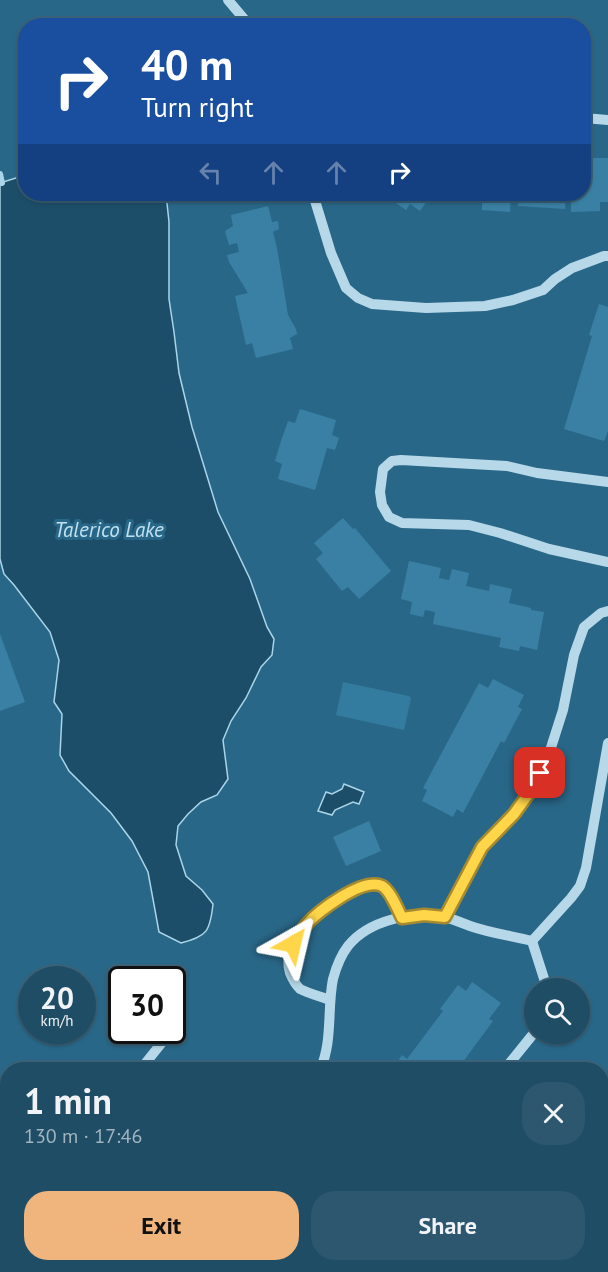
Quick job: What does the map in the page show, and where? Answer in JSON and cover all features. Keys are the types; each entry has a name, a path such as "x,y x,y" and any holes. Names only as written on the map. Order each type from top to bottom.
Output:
{"street":[{"path":"228,0 243,18"},
{"path":"591,119 608,120"},
{"path":"315,201 331,253 346,288 358,298 372,304 426,308 485,306 543,290 572,268 608,256"},
{"path":"608,482 537,473 507,466 392,460 383,469 380,492 382,505 389,517 402,522 470,525 549,549 608,562"},
{"path":"445,917 482,847 514,814 532,789 548,757 563,710 574,655 584,627 601,613 608,611"},
{"path":"532,941 580,886 586,868 608,743"},
{"path":"330,1000 300,988 292,979 289,970 288,958 293,944 307,924 326,907 354,890 373,885 382,886 388,892 402,918"},
{"path":"323,1062 330,1000 337,966 348,947 363,932 374,926 402,918 424,915 445,917 472,927 532,941"},
{"path":"532,941 544,978"},
{"path":"147,1062 161,1044"},
{"path":"510,1062 525,1044"}],"shaded area":[{"path":"343,682 409,696 411,698 404,730 336,715"}],"water":[{"name":"Talerico Lake","path":"18,177 18,201 167,201 169,299 179,373 192,427 218,512 250,579 267,627 274,639 272,655 261,667 223,740 228,779 217,795 201,802 178,826 176,845 186,876 213,904 206,931 197,938 181,943 159,932 148,872 132,841 111,813 69,771 60,755 62,714 54,702 59,660 50,632 4,574 0,559 0,183"},
{"path":"344,784 364,792 359,804 353,802 335,810 332,815 318,811 326,792 332,794 342,789"}],"building":[{"path":"591,158 608,158 608,202 600,202 600,211 571,212 571,201 591,201"},
{"path":"393,201 427,201 420,211 410,204 406,210"},
{"path":"469,201 511,201 510,212 482,210 482,202"},
{"path":"518,201 566,201 565,209 518,206"},
{"path":"268,206 272,222 278,221 279,229 273,232 288,315 297,334 290,338 293,349 256,358 252,343 246,345 235,296 248,293 227,255 239,252 237,243 229,245 225,231 233,226 231,215"},
{"path":"599,304 608,307 608,431 604,441 564,429 592,336 589,335"},
{"path":"300,409 336,420 332,435 339,438 335,450 327,448 315,490 278,479 282,464 275,461 281,441 288,421 295,423"},
{"path":"343,518 353,529 355,528 391,571 359,599 348,587 342,591 316,559 323,553 314,543"},
{"path":"409,561 441,568 439,578 449,580 452,569 469,573 466,586 489,591 490,584 512,589 509,603 544,612 537,650 520,646 519,651 499,647 501,638 433,624 435,612 425,610 423,617 410,614 412,602 401,599"},
{"path":"0,634 25,702 0,711"},
{"path":"493,679 524,695 518,707 522,709 504,743 501,741 463,813 457,809 453,817 422,801 427,790 423,788 479,683 488,688"},
{"path":"369,821 381,851 346,866 333,837"},
{"path":"472,982 501,1003 489,1019 493,1021 463,1062 397,1062 402,1055 407,1059 443,1011 440,1009 458,985 466,991"}],"waterway":[{"path":"0,174 2,183"}],"route":[{"path":"293,944 307,924 326,907 354,890 373,885 382,886 388,892 402,918 424,915 445,917 482,847 514,814 532,789 540,773"}]}
